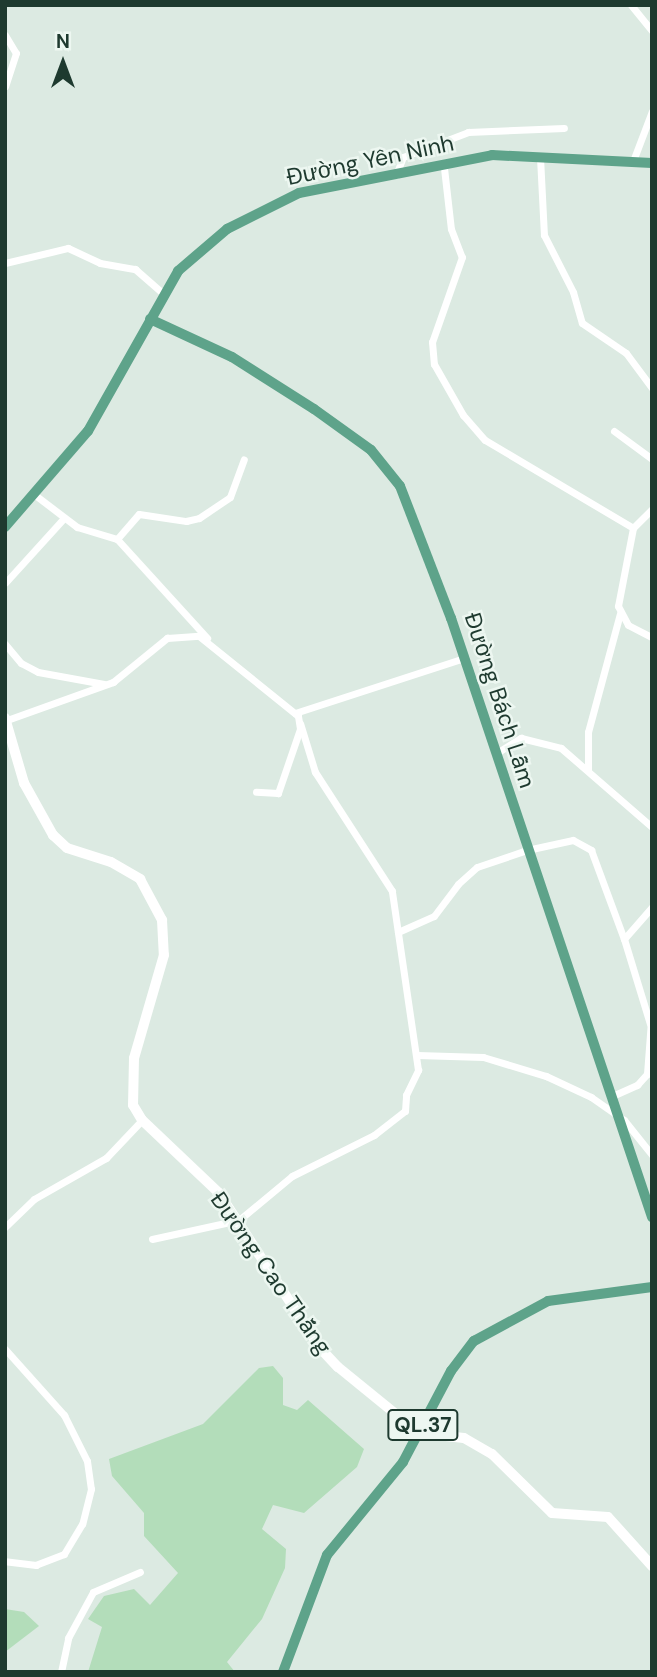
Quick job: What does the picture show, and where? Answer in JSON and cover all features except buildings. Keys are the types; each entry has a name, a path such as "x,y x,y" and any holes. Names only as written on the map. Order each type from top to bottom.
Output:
{"main road":[{"name":"Đường Yên Ninh","path":"5,527 35,495 104,408 163,293 178,271 208,242 280,201 396,175 444,168 492,155 652,163"},
{"name":"Đường Bách Lẫm","path":"150,320 232,357 371,450 400,486 464,658 652,1217"},
{"name":"QL.37","path":"283,1672 327,1555 403,1462 461,1356 493,1328 548,1301 652,1287"}],"street":[{"path":"631,5 652,31"},
{"path":"5,35 16,53 5,86"},
{"path":"633,162 652,111"},
{"path":"642,137 652,127"},
{"path":"396,175 399,160 468,132 564,128"},
{"path":"540,157 544,234 573,292 582,323 626,353 652,388"},
{"path":"444,168 451,229 461,260 432,342 433,364 463,415 485,440 634,528"},
{"path":"5,263 68,248 100,263 135,269 163,293"},
{"path":"614,431 652,459"},
{"path":"117,539 139,514 189,521 216,507 231,494 244,459"},
{"path":"35,495 87,532 117,539 209,641 295,713 315,772 392,891 418,1070 406,1095 405,1111 368,1139 292,1176 239,1220 152,1239"},
{"path":"5,508 15,516"},
{"path":"588,770 588,732 620,613 634,528 652,509"},
{"path":"5,583 64,518"},
{"path":"620,613 628,625 652,637"},
{"path":"5,1227 34,1199 111,1154 142,1119 133,1105 134,1058 164,955 162,920 140,879 126,869 67,848 53,835 24,783 6,720 107,685 173,636 192,634 209,641"},
{"path":"5,644 21,663 38,672 107,685"},
{"path":"295,713 464,658"},
{"path":"256,792 278,793 300,723"},
{"path":"495,754 521,738 561,748 652,827"},
{"path":"398,932 435,916 458,884 477,867 527,850 573,840 590,846 651,1021 647,1074 637,1085 610,1097"},
{"path":"624,939 652,907"},
{"path":"417,1055 505,1061 590,1097 617,1115 652,1155"},
{"name":"Đường Cao Thắng","path":"142,1119 213,1187 239,1220 320,1348 419,1433"},
{"path":"5,1349 64,1415 87,1461 91,1489 82,1524 64,1554 36,1565 5,1560"},
{"path":"419,1433 464,1438 492,1454 552,1513 608,1517 652,1566"},
{"path":"61,1672 68,1638 93,1592 140,1572"}],"green space":[{"path":"273,1366 283,1378 283,1405 297,1410 308,1400 364,1449 357,1467 304,1513 273,1505 262,1529 286,1549 285,1568 262,1619 227,1662 235,1672 88,1672 102,1627 88,1619 104,1596 134,1589 150,1605 178,1573 144,1536 144,1513 112,1476 109,1459 203,1424 259,1368"},
{"path":"5,1609 24,1612 39,1626 5,1652"}]}
